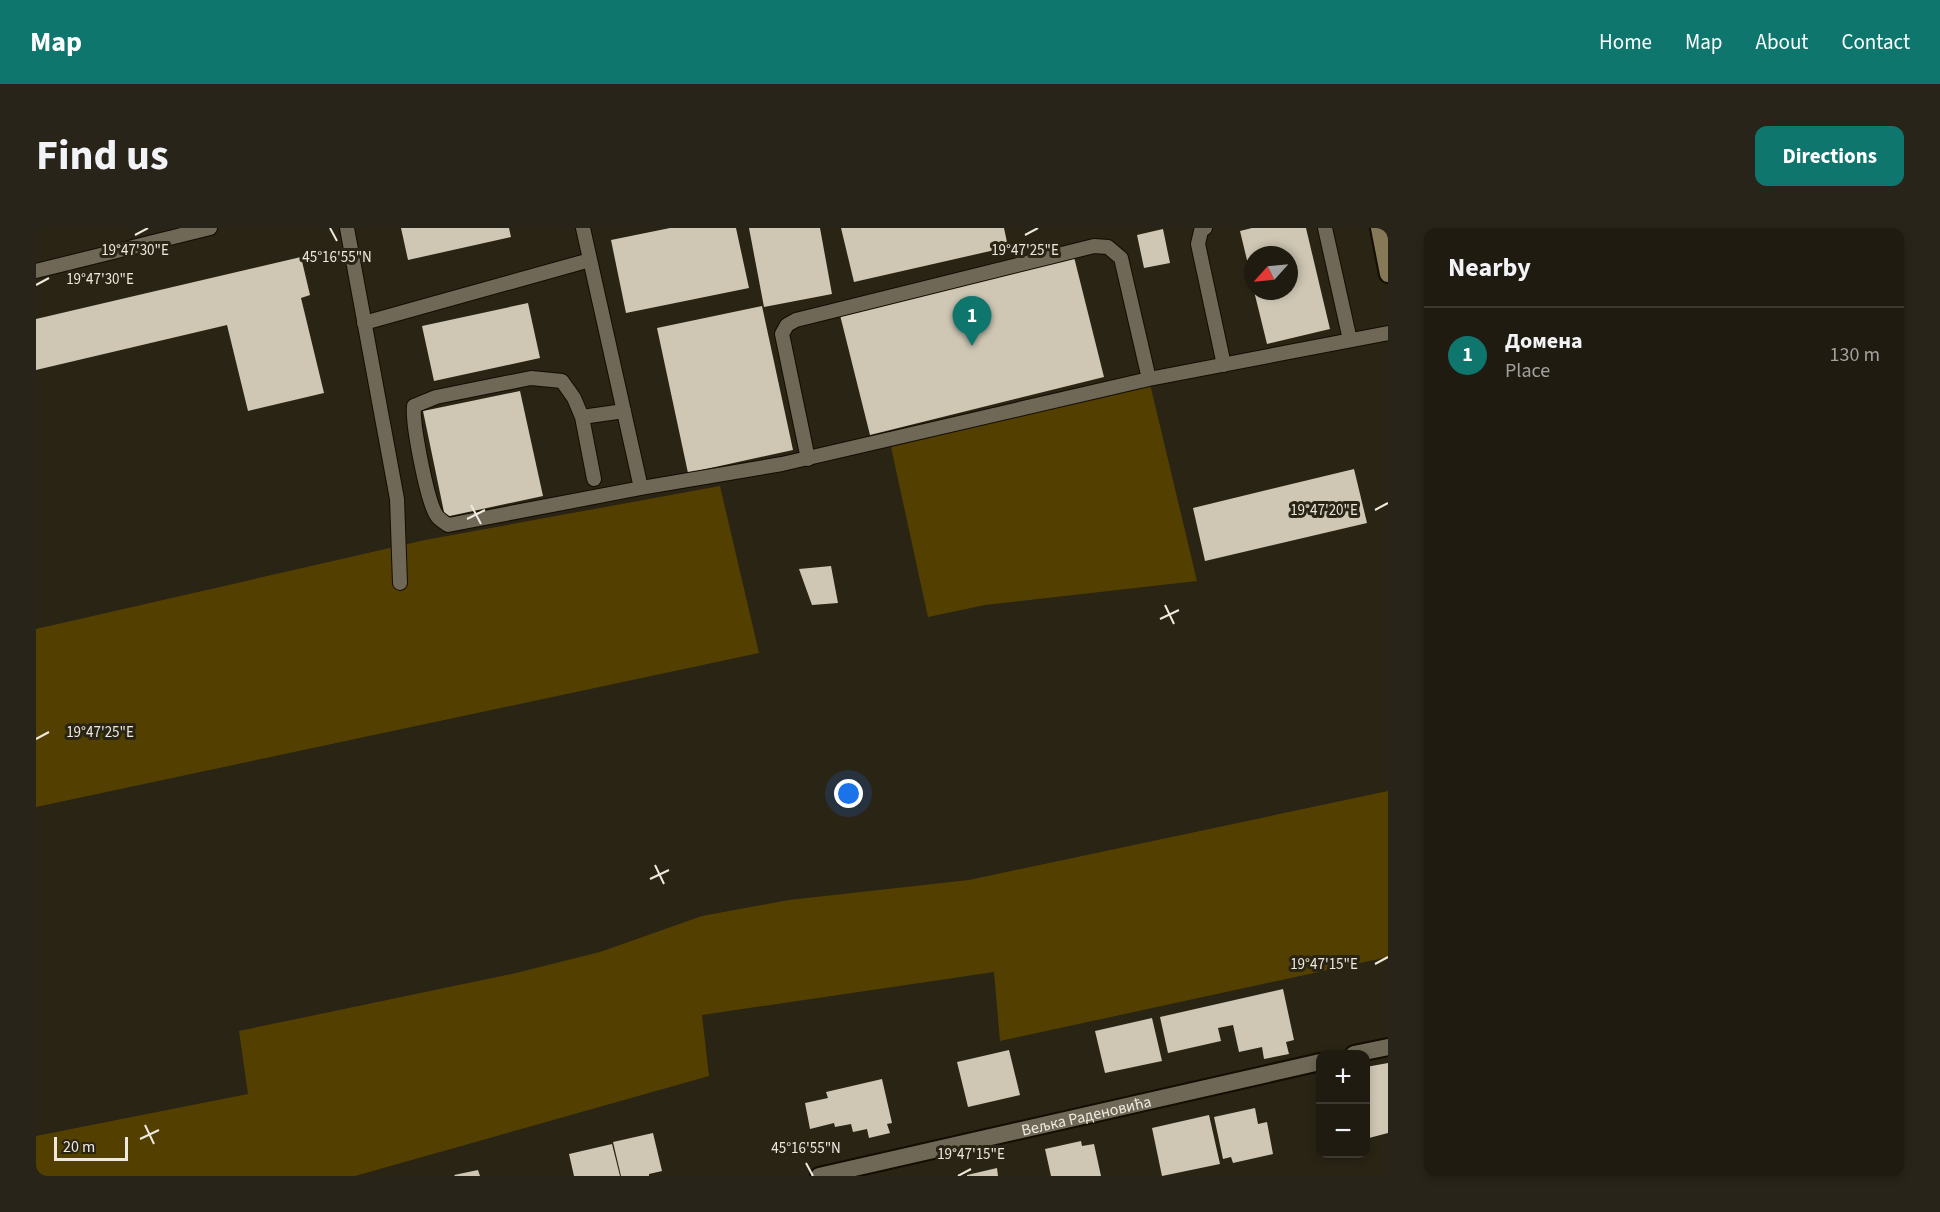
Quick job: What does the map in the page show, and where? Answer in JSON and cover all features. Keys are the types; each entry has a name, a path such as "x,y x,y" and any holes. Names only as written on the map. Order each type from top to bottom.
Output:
{"main road":[{"path":"1379,228 1388,274"}],"street":[{"path":"1370,1051 1388,1047"},
{"name":"Вељка Раденовића","path":"819,1176 1316,1063"}],"lane":[{"path":"36,271 210,228"},
{"path":"347,228 397,499 400,583"},
{"path":"583,228 641,488"},
{"path":"1205,228 1198,244 1224,365"},
{"path":"1324,228 1350,340"},
{"path":"808,459 782,334 787,325 796,320 1094,246 1108,247 1121,258 1149,379"},
{"path":"364,323 590,260"},
{"path":"594,479 582,417 574,398 562,381 531,378 436,397 414,406 414,427 431,505 438,518 448,525 808,459 1149,379 1224,365 1315,340 1350,340 1388,333"},
{"path":"582,417 624,411"}],"shaded area":[{"path":"1150,384 1197,581 985,605 928,617 891,447"},
{"path":"720,486 759,653 36,807 36,629 425,540"},
{"path":"1388,791 1388,957 1000,1041 994,972 702,1015 709,1076 355,1176 36,1176 36,1136 248,1094 239,1031 516,973 600,952 702,916 789,900 969,880"}],"building":[{"path":"401,228 509,228 511,237 408,260"},
{"path":"670,228 736,228 749,288 626,313 611,240"},
{"path":"749,228 820,228 832,294 764,307"},
{"path":"841,228 1004,228 1008,247 854,282"},
{"path":"1252,228 1306,228 1330,329 1267,344 1256,300 1298,300 1298,246 1244,248 1240,231"},
{"path":"1163,229 1170,263 1144,268 1137,235"},
{"path":"301,257 310,295 301,298 324,393 248,411 227,325 36,370 36,319"},
{"path":"1074,257 1104,377 870,435 840,315"},
{"path":"528,303 540,358 434,381 422,326"},
{"path":"762,306 793,450 688,473 657,328"},
{"path":"520,391 543,496 445,517 423,411"},
{"path":"1354,469 1367,523 1205,561 1193,508"},
{"path":"831,566 838,603 812,605 799,569"},
{"path":"1283,989 1294,1040 1286,1042 1289,1054 1264,1059 1262,1047 1239,1052 1233,1025 1218,1028 1221,1041 1168,1053 1160,1017"},
{"path":"1152,1018 1162,1061 1105,1073 1095,1031"},
{"path":"1009,1050 1020,1095 968,1107 957,1062"},
{"path":"1388,1063 1388,1133 1370,1138 1370,1104 1370,1066"},
{"path":"882,1079 892,1123 887,1124 890,1133 869,1138 867,1129 853,1132 851,1124 835,1127 834,1123 810,1129 805,1103 828,1098 826,1092"},
{"path":"1255,1108 1258,1124 1267,1122 1273,1154 1233,1163 1231,1157 1223,1159 1214,1117"},
{"path":"1209,1115 1220,1164 1162,1176 1152,1128"},
{"path":"653,1133 662,1171 649,1174 649,1176 621,1176 613,1142"},
{"path":"1081,1141 1082,1146 1094,1144 1101,1176 1051,1176 1045,1149"},
{"path":"612,1144 620,1176 574,1176 569,1154"},
{"path":"997,1168 998,1176 967,1176 967,1175"},
{"path":"478,1170 480,1176 454,1175"}],"place":[{"name":"Домена","path":"972,346"}]}
